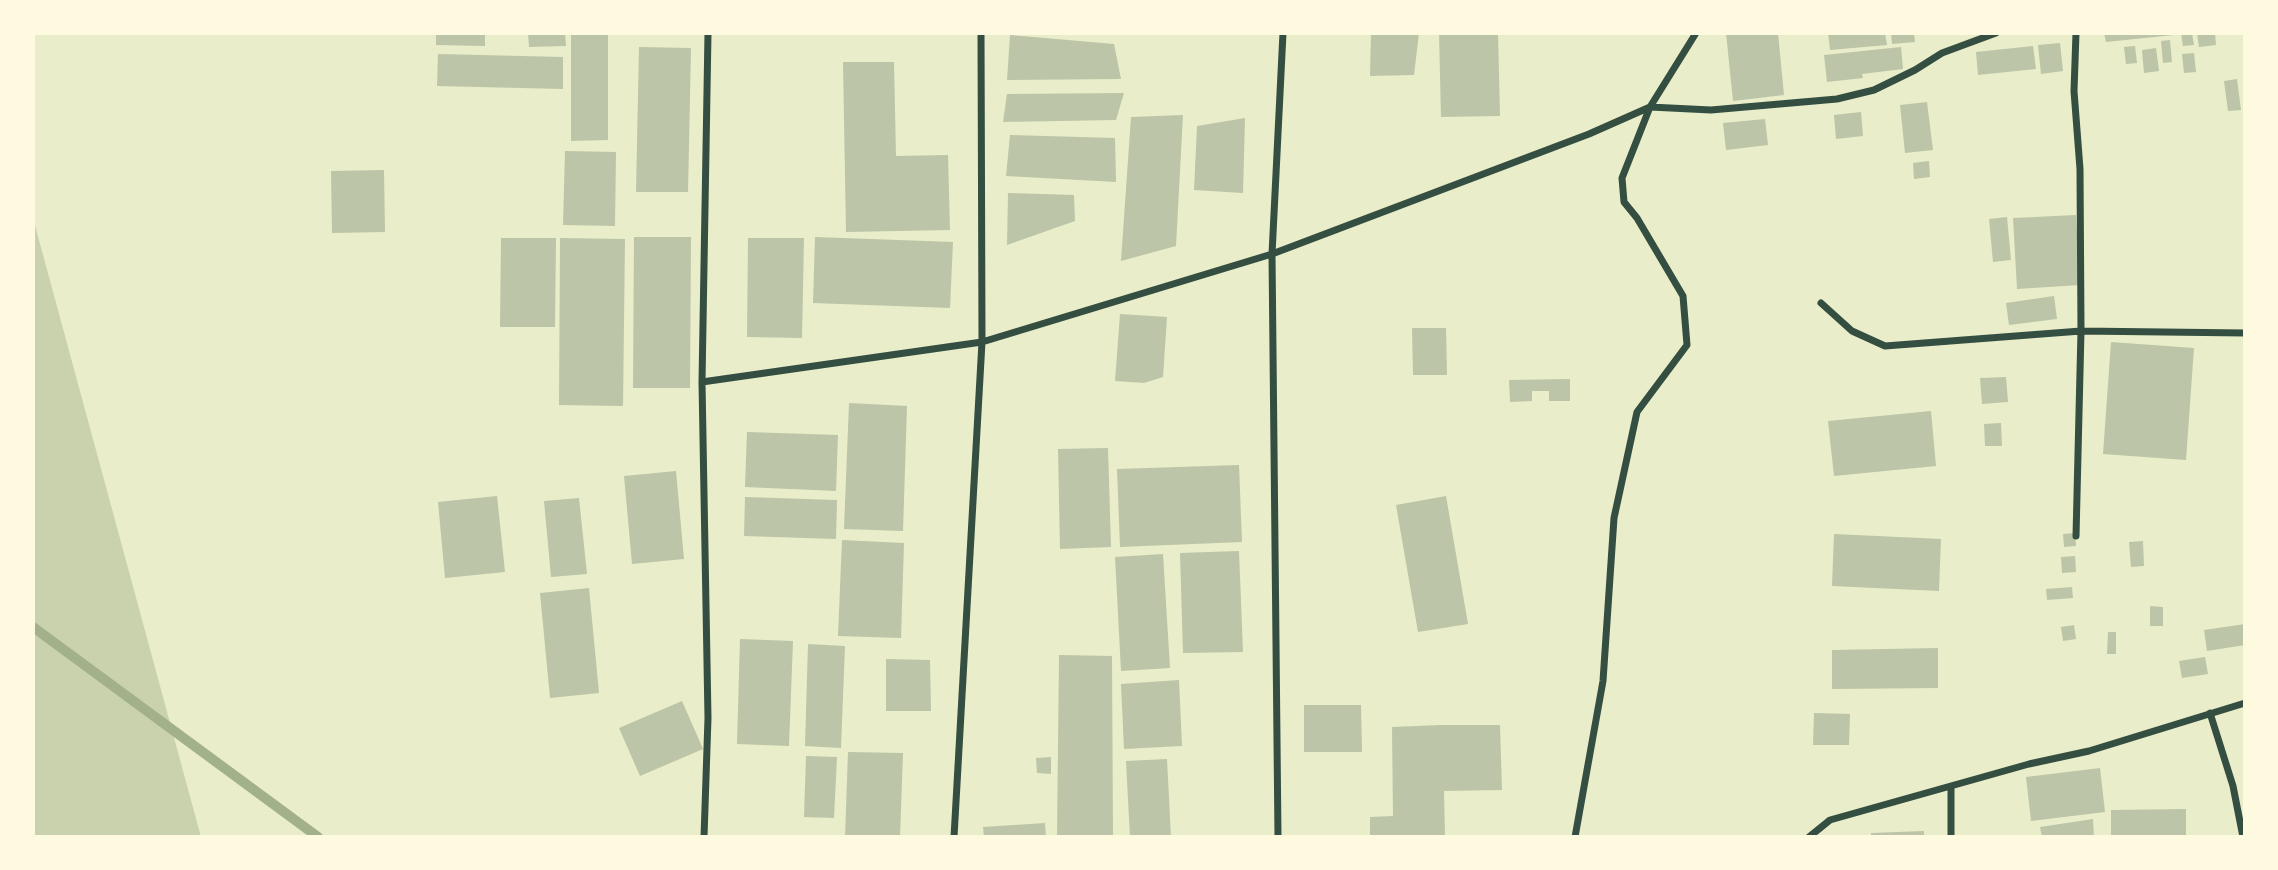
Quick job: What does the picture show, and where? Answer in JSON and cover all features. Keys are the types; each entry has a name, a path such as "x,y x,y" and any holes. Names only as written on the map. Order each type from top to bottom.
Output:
{"street":[{"path":"704,837 708,718 702,382 708,33"},
{"path":"954,837 982,342 981,33"},
{"path":"1278,837 1272,254 1283,33"},
{"path":"1575,837 1604,681 1614,518 1637,412 1687,345 1683,296 1637,218 1624,202 1622,178 1650,107 1696,33"},
{"path":"702,382 982,342 1272,254 1589,134 1650,107 1711,110 1837,99 1874,90 1915,71 1942,52 1996,33"},
{"path":"2076,33 2074,91 2080,169 2081,331 2077,536"},
{"path":"1821,303 1852,331 1885,346 2081,331 2245,333"},
{"path":"1809,837 1830,820 2089,751 2245,703"},
{"path":"2210,713 2233,786 2243,837"},
{"path":"1951,786 1951,837"}],"green space":[{"path":"33,218 201,837 33,837"}],"building":[{"path":"436,33 485,33 485,46 436,45"},
{"path":"528,33 565,33 566,46 529,47"},
{"path":"571,33 608,33 608,140 571,141"},
{"path":"1371,33 1419,33 1414,75 1370,76"},
{"path":"1439,33 1498,33 1500,116 1441,117"},
{"path":"1726,33 1778,33 1784,95 1733,101"},
{"path":"1828,33 1885,33 1887,45 1830,50"},
{"path":"1891,33 1914,33 1915,42 1892,44"},
{"path":"2104,33 2174,33 2174,35 2106,42"},
{"path":"2181,33 2192,33 2194,45 2183,46"},
{"path":"2197,33 2215,33 2216,45 2199,47"},
{"path":"1010,35 1114,44 1121,79 1007,80"},
{"path":"2170,40 2172,62 2163,63 2161,41"},
{"path":"2060,43 2063,71 2041,74 2038,45"},
{"path":"2033,46 2036,69 1978,75 1976,52"},
{"path":"2135,46 2137,63 2126,64 2124,47"},
{"path":"639,47 691,48 688,192 636,192"},
{"path":"1901,47 1903,69 1862,74 1863,78 1827,82 1824,55"},
{"path":"2156,48 2159,71 2144,73 2142,50"},
{"path":"2194,53 2196,72 2184,73 2182,54"},
{"path":"438,54 563,57 563,89 437,86"},
{"path":"843,62 894,62 896,156 948,155 950,230 846,232"},
{"path":"2237,79 2241,110 2228,111 2224,81"},
{"path":"1124,93 1116,120 1003,122 1007,94"},
{"path":"1927,102 1933,150 1905,153 1900,105"},
{"path":"1861,112 1863,136 1836,139 1834,115"},
{"path":"1183,115 1176,246 1121,261 1131,117"},
{"path":"1245,118 1243,193 1194,190 1197,126"},
{"path":"1765,119 1768,145 1726,150 1723,123"},
{"path":"1010,135 1115,138 1116,182 1006,176"},
{"path":"565,151 616,152 615,226 563,225"},
{"path":"1929,161 1930,177 1914,179 1913,163"},
{"path":"384,170 385,232 332,233 331,171"},
{"path":"1008,193 1074,195 1075,221 1007,245"},
{"path":"2076,215 2080,285 2017,289 2013,218"},
{"path":"2007,217 2011,260 1993,262 1989,219"},
{"path":"634,237 691,237 690,388 633,388"},
{"path":"815,237 953,242 950,308 813,303"},
{"path":"501,238 556,238 555,327 500,327"},
{"path":"560,238 625,239 623,406 559,405"},
{"path":"748,238 804,238 802,338 747,337"},
{"path":"2054,296 2057,319 2009,325 2006,303"},
{"path":"1120,314 1167,317 1163,377 1144,383 1115,381"},
{"path":"1412,328 1446,328 1447,375 1413,375"},
{"path":"2111,342 2194,348 2186,460 2103,454"},
{"path":"2006,377 2008,402 1982,404 1980,378"},
{"path":"1570,379 1570,401 1549,401 1549,391 1532,391 1532,401 1510,402 1509,380"},
{"path":"849,403 907,406 903,531 844,529"},
{"path":"1931,411 1936,466 1834,476 1828,421"},
{"path":"2001,423 2002,446 1985,446 1984,424"},
{"path":"747,432 838,435 836,491 745,487"},
{"path":"1108,448 1111,547 1060,549 1058,449"},
{"path":"1239,465 1242,542 1120,547 1117,469"},
{"path":"676,471 684,559 632,564 624,476"},
{"path":"497,496 505,572 445,578 438,502"},
{"path":"1446,496 1468,624 1418,632 1396,505"},
{"path":"745,497 837,500 836,539 744,536"},
{"path":"579,498 587,574 551,577 544,501"},
{"path":"2075,533 2076,546 2064,547 2063,534"},
{"path":"1834,534 1941,539 1939,591 1832,586"},
{"path":"842,540 904,543 901,638 838,636"},
{"path":"2143,541 2144,566 2131,567 2129,542"},
{"path":"1239,551 1243,652 1183,653 1180,553"},
{"path":"1163,554 1170,668 1121,671 1115,557"},
{"path":"2075,556 2076,572 2062,573 2061,557"},
{"path":"2072,587 2073,598 2047,600 2046,589"},
{"path":"589,588 599,693 550,698 540,593"},
{"path":"2150,606 2163,607 2163,626 2150,626"},
{"path":"2245,624 2245,645 2207,651 2204,630"},
{"path":"2074,625 2076,639 2063,641 2061,627"},
{"path":"2108,632 2116,632 2116,654 2107,654"},
{"path":"740,639 793,641 789,746 737,744"},
{"path":"808,644 845,646 841,748 805,746"},
{"path":"1938,648 1938,688 1832,689 1832,650"},
{"path":"1059,655 1112,656 1113,837 1057,837"},
{"path":"2205,657 2208,674 2182,678 2179,661"},
{"path":"886,659 930,660 931,711 886,711"},
{"path":"1179,680 1182,746 1124,749 1121,684"},
{"path":"682,701 703,749 640,776 619,728"},
{"path":"1304,705 1361,705 1362,752 1304,752"},
{"path":"1814,713 1850,714 1849,745 1813,745"},
{"path":"1500,725 1502,790 1444,791 1445,837 1370,837 1370,817 1393,816 1392,727"},
{"path":"848,752 903,753 900,837 845,837"},
{"path":"806,756 837,757 834,818 804,817"},
{"path":"1051,757 1051,774 1037,773 1036,758"},
{"path":"1167,759 1171,837 1130,837 1126,761"},
{"path":"2100,768 2105,812 2031,821 2026,777"},
{"path":"2186,809 2186,837 2111,837 2111,810"},
{"path":"2093,819 2094,837 2042,837 2040,827"},
{"path":"1045,823 1046,837 984,837 983,827"},
{"path":"1924,831 1924,837 1871,837 1871,833"}],"waterway":[{"path":"33,627 318,837"}]}
